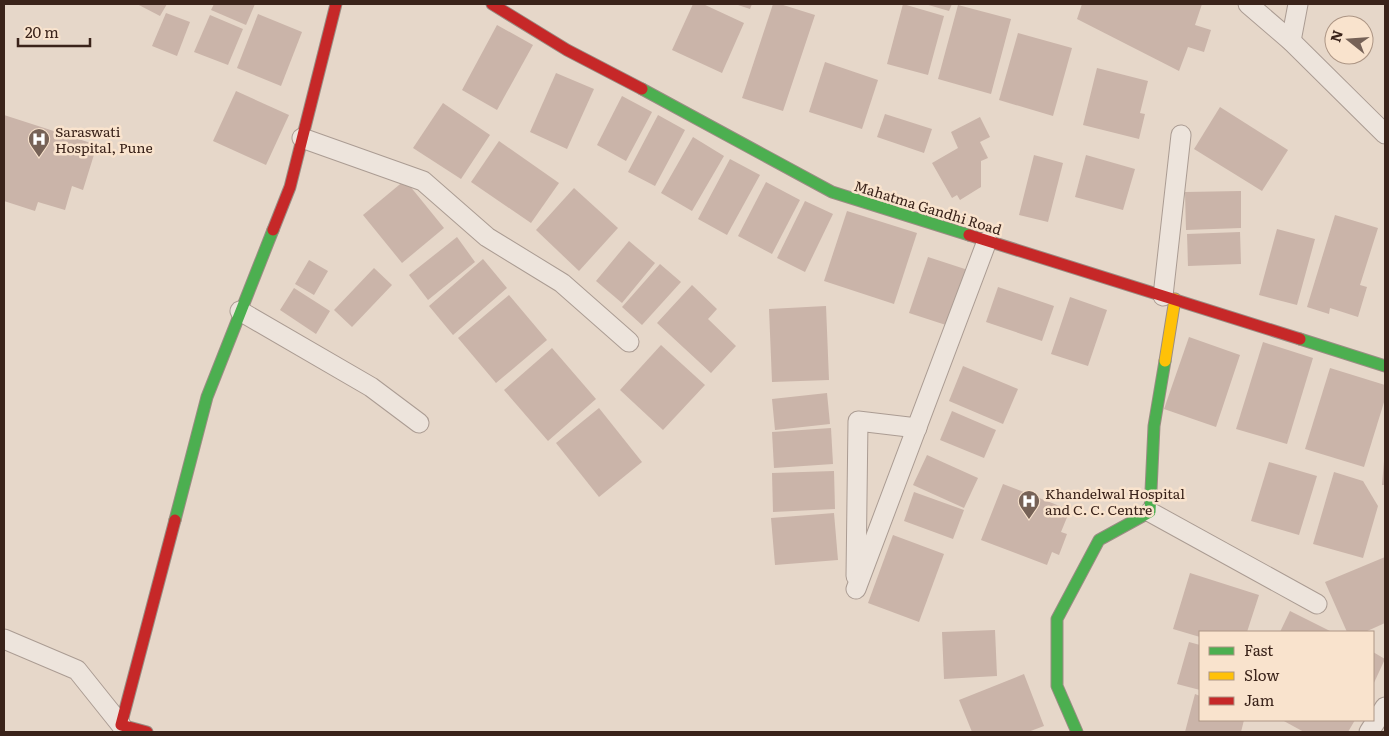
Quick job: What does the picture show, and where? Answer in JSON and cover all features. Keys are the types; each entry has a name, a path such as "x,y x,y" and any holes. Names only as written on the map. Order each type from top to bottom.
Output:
{"street":[{"path":"121,725 207,397 290,187 336,4"},
{"name":"Mahatma Gandhi Road","path":"492,4 517,10 568,50 832,192 1385,366"},
{"path":"1248,4 1291,41 1385,134"},
{"path":"1291,41 1298,4"},
{"path":"1150,512 1154,426 1169,298 1181,135"},
{"path":"302,138 423,181 487,237 562,283 629,342"},
{"path":"917,428 858,421 856,590 890,500 917,428 987,241"},
{"path":"240,311 371,387 419,424"},
{"path":"1150,512 1317,604"},
{"path":"1077,732 1058,686 1057,619 1099,540 1150,512"},
{"path":"4,640 77,670 121,725 147,732"},
{"path":"1369,732 1385,706"}],"building":[{"path":"137,4 167,4 160,16"},
{"path":"214,4 255,4 246,25 211,10"},
{"path":"693,4 703,4 744,23 722,73 672,50"},
{"path":"735,4 752,4 750,9"},
{"path":"773,4 780,4 815,15 783,111 742,98"},
{"path":"903,4 944,16 928,75 887,64"},
{"path":"925,4 952,4 949,11"},
{"path":"1082,4 1202,4 1195,25 1211,30 1204,52 1188,47 1179,71 1077,19"},
{"path":"958,5 1011,19 991,94 938,79"},
{"path":"166,13 190,22 177,56 152,46"},
{"path":"258,14 302,32 281,86 237,68"},
{"path":"210,15 243,29 228,65 194,52"},
{"path":"497,25 533,45 497,110 462,90"},
{"path":"1018,33 1072,48 1053,116 999,100"},
{"path":"825,62 878,80 862,129 809,112"},
{"path":"1097,68 1148,81 1140,113 1145,114 1139,139 1083,125"},
{"path":"556,73 594,89 567,149 530,132"},
{"path":"236,91 289,115 266,165 213,141"},
{"path":"622,96 652,112 626,161 597,145"},
{"path":"443,103 490,135 461,179 413,148"},
{"path":"1220,107 1288,150 1262,191 1194,149"},
{"path":"885,114 932,129 924,153 877,137"},
{"path":"4,115 97,145 83,190 72,186 65,210 38,202 35,211 4,201"},
{"path":"658,115 685,130 655,186 628,172"},
{"path":"980,117 990,137 980,142 988,158 981,161 981,187 960,200 957,195 952,198 932,163 958,148 951,132"},
{"path":"693,137 724,156 692,211 661,193"},
{"path":"499,141 559,183 531,223 471,182"},
{"path":"1034,155 1063,163 1048,222 1019,215"},
{"path":"1086,155 1135,169 1123,210 1075,197"},
{"path":"730,159 760,175 727,235 698,219"},
{"path":"405,180 444,228 402,263 363,215"},
{"path":"766,182 800,200 772,254 738,236"},
{"path":"574,188 618,228 579,271 536,230"},
{"path":"1241,191 1241,228 1186,230 1185,192"},
{"path":"805,201 833,214 805,272 777,258"},
{"path":"847,211 917,233 894,304 824,281"},
{"path":"1335,215 1378,228 1360,285 1367,287 1358,317 1330,308 1329,314 1307,307"},
{"path":"1277,229 1315,239 1297,305 1259,295"},
{"path":"1240,232 1241,264 1188,266 1187,234"},
{"path":"457,237 475,262 428,300 409,275"},
{"path":"629,241 655,263 622,303 596,281"},
{"path":"928,257 968,270 949,326 909,313"},
{"path":"483,259 507,288 453,335 429,306"},
{"path":"309,260 328,271 314,295 295,284"},
{"path":"660,264 681,282 642,325 622,307"},
{"path":"374,268 392,285 352,327 334,310"},
{"path":"692,285 717,309 708,319 736,346 711,373 657,323"},
{"path":"998,287 1054,306 1042,341 986,322"},
{"path":"294,288 330,311 316,334 280,310"},
{"path":"509,295 547,340 496,383 458,338"},
{"path":"1070,297 1107,310 1088,366 1051,354"},
{"path":"826,306 829,380 772,382 769,309"},
{"path":"1189,337 1240,355 1216,427 1164,409"},
{"path":"1263,342 1313,358 1287,444 1236,429"},
{"path":"661,345 705,385 663,430 620,390"},
{"path":"552,348 596,399 548,441 504,390"},
{"path":"963,366 1018,389 1003,424 949,401"},
{"path":"1330,368 1385,385 1385,399 1364,467 1305,449"},
{"path":"827,393 830,424 775,430 772,399"},
{"path":"599,408 642,462 599,497 556,443"},
{"path":"952,411 996,430 984,458 940,440"},
{"path":"831,428 833,464 774,468 772,432"},
{"path":"927,455 978,478 964,508 913,485"},
{"path":"1384,461 1385,485 1382,485"},
{"path":"1269,462 1317,476 1299,535 1251,521"},
{"path":"834,471 835,509 773,512 772,473"},
{"path":"1334,472 1363,481 1378,506 1363,558 1313,544"},
{"path":"1003,484 1070,510 1061,532 1067,534 1059,555 1052,552 1047,565 981,540"},
{"path":"914,492 964,510 953,539 904,521"},
{"path":"834,513 838,560 775,565 771,518"},
{"path":"893,535 944,554 919,622 868,603"},
{"path":"1385,557 1385,623 1367,631 1347,631 1325,582"},
{"path":"1190,573 1259,595 1247,631 1199,631 1199,637 1173,629"},
{"path":"1290,611 1330,631 1280,631"},
{"path":"995,630 997,676 944,679 942,632"},
{"path":"1189,642 1199,645 1199,690 1177,684"},
{"path":"1374,653 1385,659 1374,683"},
{"path":"1024,674 1044,726 1028,732 972,732 959,700"},
{"path":"1195,694 1199,696 1199,721 1244,721 1241,732 1185,732"},
{"path":"1284,721 1354,721 1348,732 1304,732"}],"traffic: fast":[{"path":"642,89 832,192 969,235"},
{"path":"175,520 207,397 273,230"},
{"path":"1300,339 1385,366"},
{"path":"1077,732 1057,686 1057,619 1099,540 1150,512 1154,426 1165,361"}],"traffic: slow":[{"path":"1165,361 1175,299"}],"traffic: jam":[{"path":"273,230 290,187 336,4"},
{"path":"492,4 567,50 642,89"},
{"path":"969,235 1300,339"},
{"path":"147,732 121,725 175,520"}],"place":[{"name":"Saraswati Hospital, Pune","path":"39,158"},
{"name":"Khandelwal Hospital and C. C. Centre","path":"1029,520"}]}
